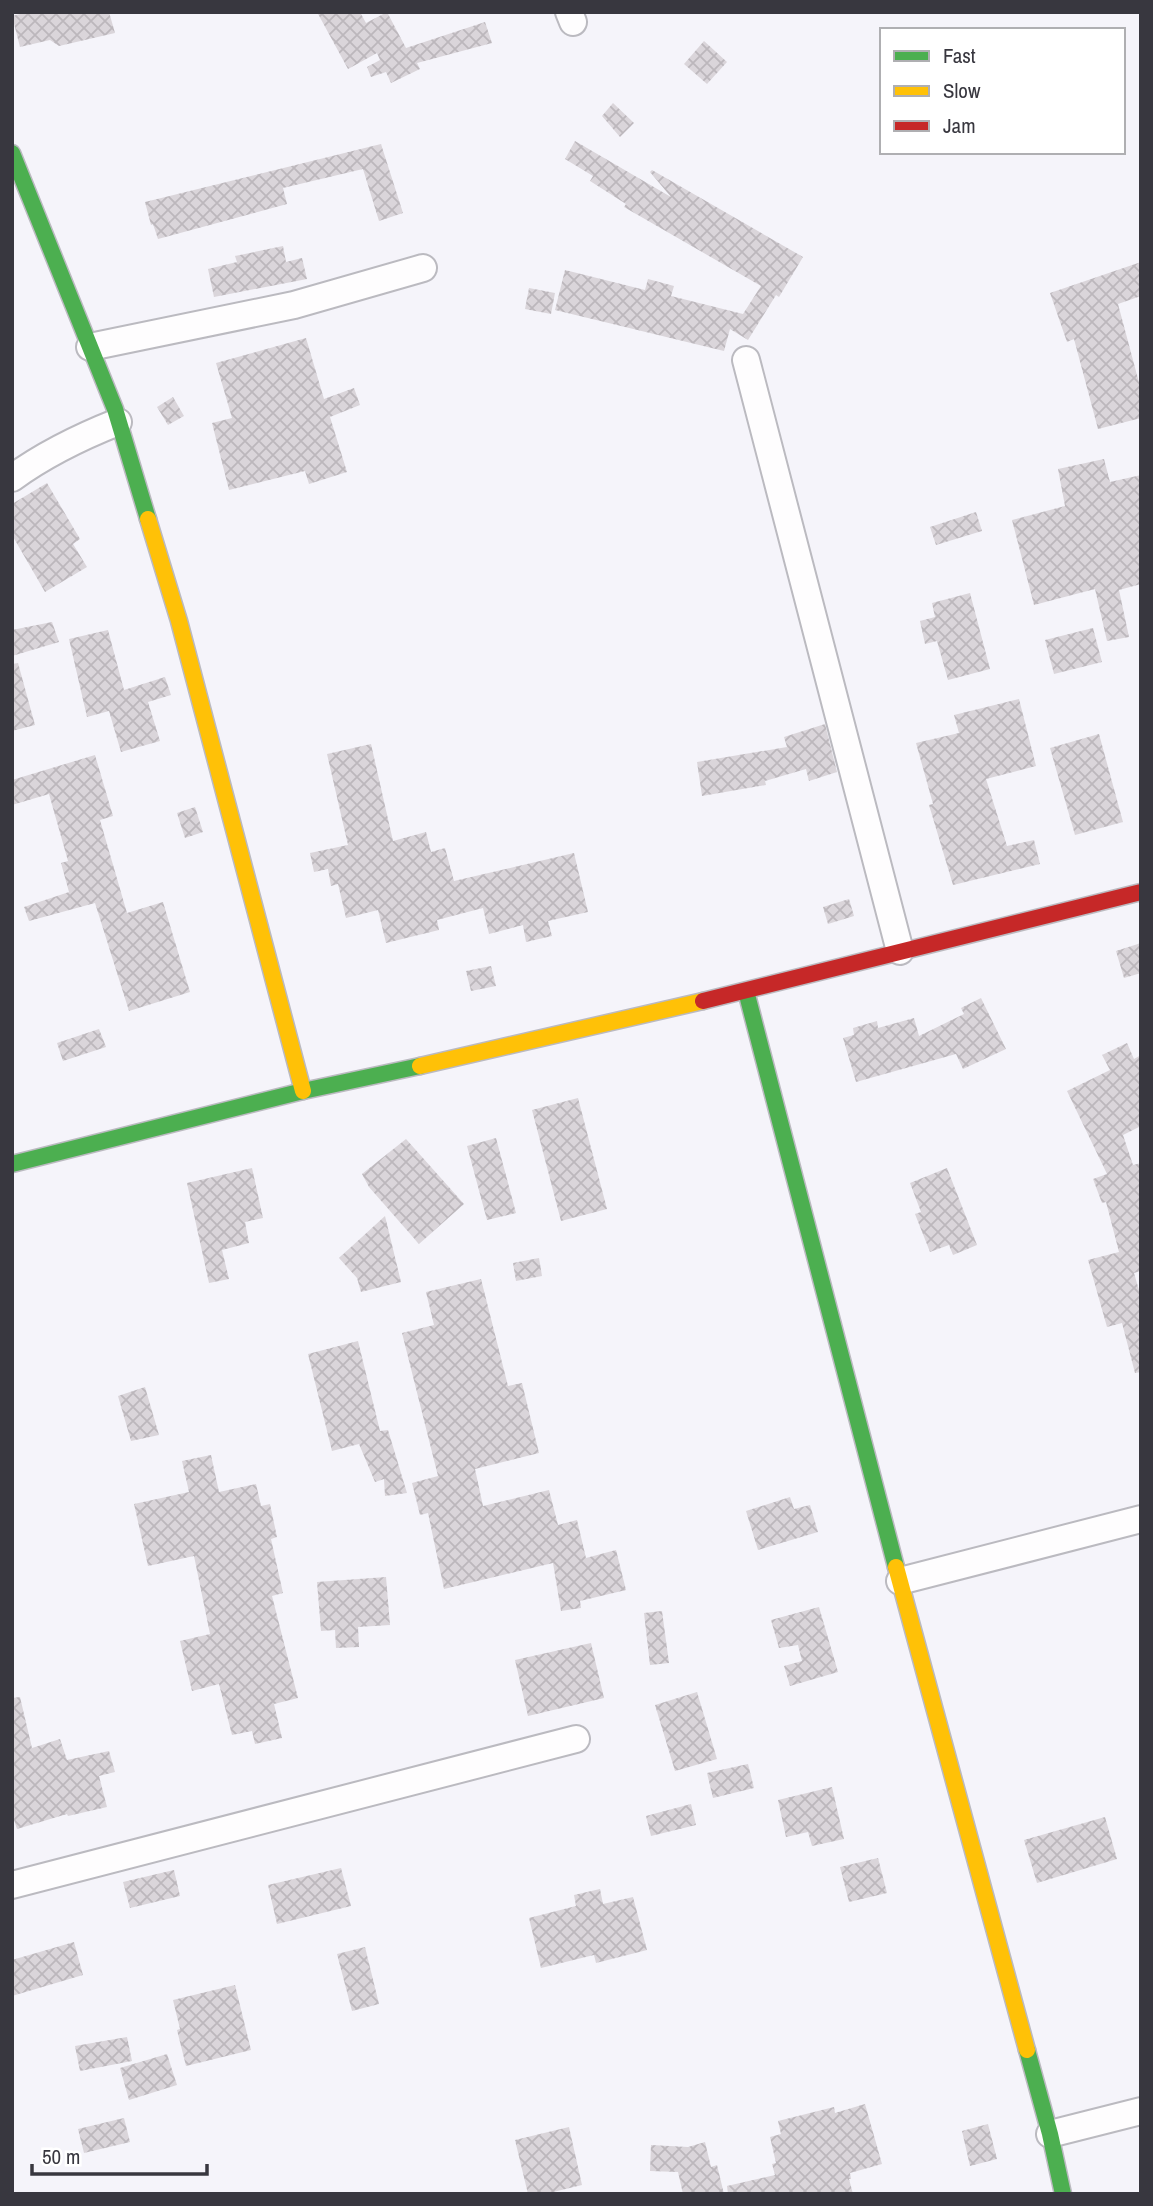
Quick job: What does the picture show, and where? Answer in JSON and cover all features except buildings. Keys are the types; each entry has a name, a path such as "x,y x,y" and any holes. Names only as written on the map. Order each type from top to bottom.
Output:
{"street":[{"path":"12,153 118,422 179,621 303,1091"},
{"path":"90,347 294,305 423,268"},
{"path":"746,360 900,951"},
{"path":"12,478 78,438 118,422"},
{"path":"12,1164 303,1091 597,1027 1141,892"},
{"path":"746,991 900,1581 1050,2134 1063,2194"},
{"path":"900,1581 1141,1519"},
{"path":"12,1885 576,1740"},
{"path":"1050,2134 1141,2111"}],"traffic: fast":[{"path":"12,153 115,409 148,519"},
{"path":"746,991 896,1567"},
{"path":"12,1164 303,1091 420,1066"},
{"path":"1027,2050 1063,2194"}],"traffic: slow":[{"path":"148,519 179,621 303,1091"},
{"path":"420,1066 703,1001"},
{"path":"896,1567 1027,2050"}],"traffic: jam":[{"path":"703,1001 1141,892"}]}
